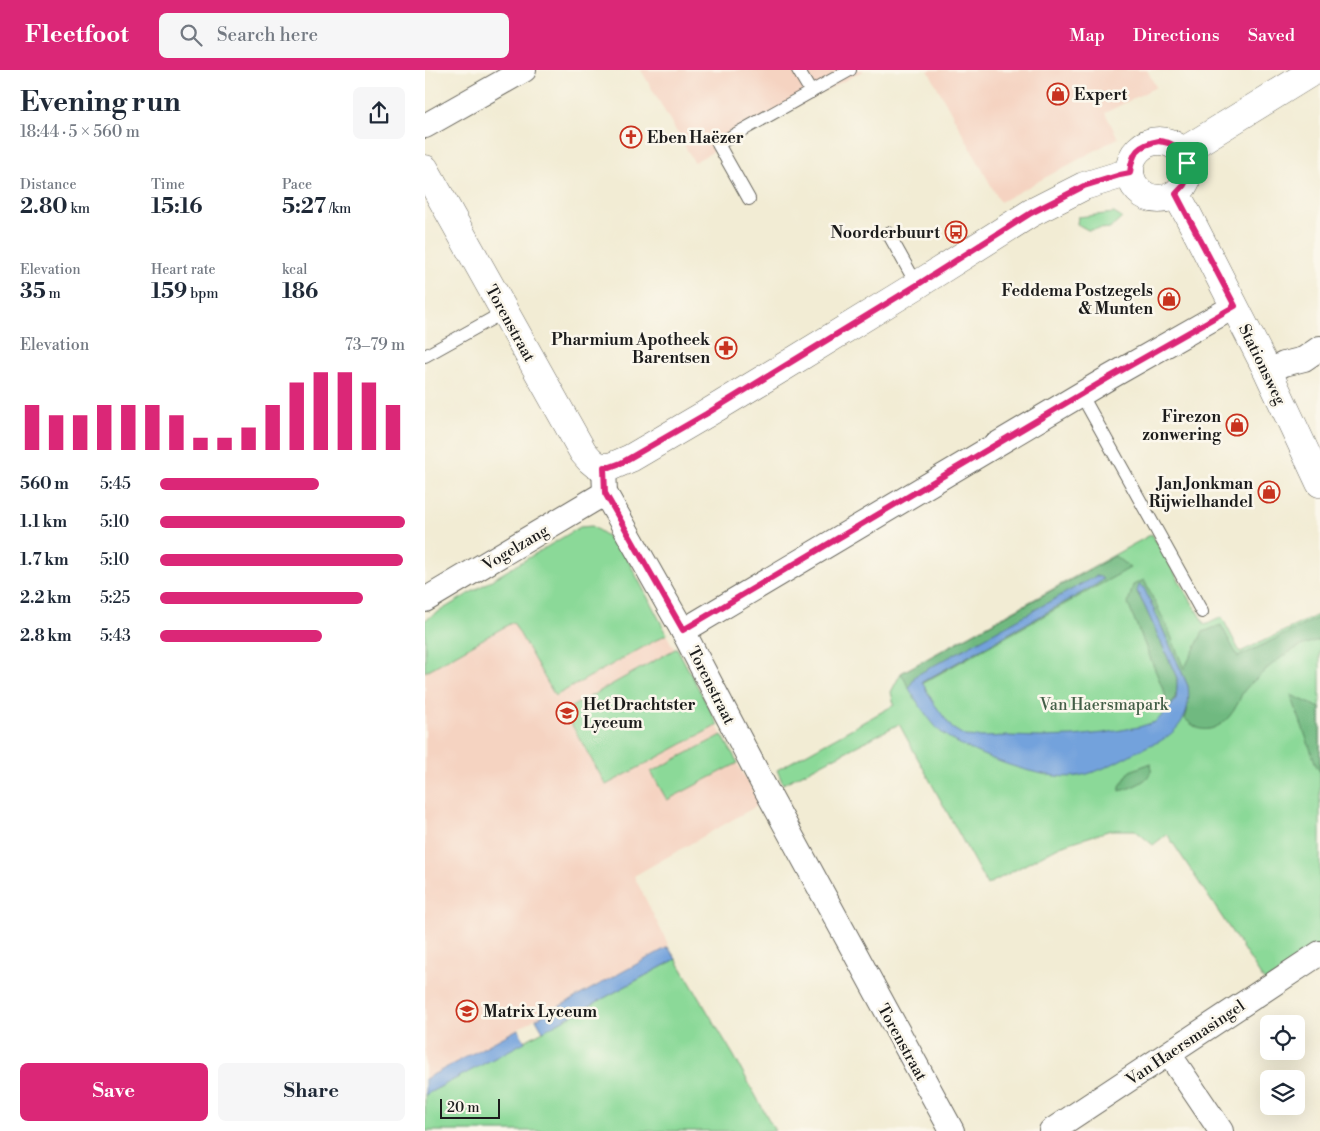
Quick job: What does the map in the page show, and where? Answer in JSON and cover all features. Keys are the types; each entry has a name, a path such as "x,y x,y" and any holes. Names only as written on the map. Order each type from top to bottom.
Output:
{"street":[{"path":"425,126 524,70"},
{"path":"1182,152 1315,70"},
{"path":"1159,141 1172,144 1182,152 1187,163 1188,174 1184,185 1176,194 1162,199 1147,197 1135,187 1130,173 1131,161 1137,151 1146,144 1159,141"},
{"name":"Torenstraat","path":"425,169 583,452 589,460 597,465 763,784 952,1131"},
{"name":"Vogelzang","path":"425,600 604,480 610,467 621,463 706,414 1031,213 1084,186 1130,173"},
{"name":"Stationsweg","path":"1176,194 1268,372 1320,483"},
{"path":"683,630 1081,394 1235,306"},
{"path":"1268,372 1303,358 1320,348"},
{"name":"Van Haersmasingel","path":"1051,1131 1320,953"},
{"path":"1169,1054 1221,1131"}],"lane":[{"path":"798,70 811,92"},
{"path":"749,199 718,144 850,70"},
{"path":"888,233 917,285"},
{"path":"425,356 504,312"},
{"path":"1081,394 1202,612"}],"shaded area":[{"path":"641,70 864,70 694,162"},
{"path":"928,70 1147,70 1156,87 1105,113 1118,138 1000,202"},
{"name":"Het Drachtster Lyceum","path":"618,547 760,804 634,876 669,946 425,1079 425,622"}],"green space":[{"path":"1114,213 1122,218 1111,228 1088,230 1077,224 1078,217"},
{"path":"592,526 620,545 667,634 555,696 513,622 425,672 425,620 580,527"},
{"name":"Van Haersmapark","path":"1152,534 1205,625 1222,617 1240,652 1320,614 1320,946 1265,982 1167,834 1153,845 1135,830 1111,830 1060,846 987,885 899,724 783,784 777,770 894,705 891,692 901,673"},
{"path":"1115,556 1130,568 910,690 901,673"},
{"path":"1144,580 1169,631 1184,669 1203,632 1221,625 1238,657 1320,617 1320,640 1293,650 1269,667 1246,688 1232,713 1220,725 1209,729 1198,728 1185,719 1188,686 1150,601 1137,592 1177,678 1176,695 1167,711 1165,694 1128,604 1133,585"},
{"path":"677,648 718,725 606,785 564,711"},
{"path":"1291,695 1320,708 1320,772 1316,765"},
{"path":"722,735 738,763 667,800 651,772"},
{"path":"1151,763 1150,774 1142,782 1120,791 1120,786 1130,771"},
{"path":"676,959 734,1056 775,1131 425,1131 425,1095"}],"water":[{"path":"1096,576 1103,579 922,682 933,702 952,728 965,736 1073,736 1104,733 1139,727 1155,722 1176,699 1177,678 1137,591 1139,585 1144,588 1188,686 1189,694 1185,715 1172,733 1160,741 1104,768 1087,774 1064,777 1028,771 1008,765 970,749 938,730 909,688 915,676"},
{"path":"668,947 676,959 543,1031 536,1019"},
{"path":"518,1029 525,1042 425,1095 425,1079"}],"place":[{"name":"Expert","path":"1058,94"},
{"name":"Eben Haëzer","path":"631,137"},
{"name":"Noorderbuurt","path":"956,232"},
{"name":"Feddema Postzegels & Munten","path":"1169,299"},
{"name":"Pharmium Apotheek Barentsen","path":"726,348"},
{"name":"Firezon zonwering","path":"1237,425"},
{"name":"Jan Jonkman Rijwielhandel","path":"1269,492"},
{"name":"Het Drachtster Lyceum","path":"567,713"},
{"name":"Matrix Lyceum","path":"467,1011"}],"route":[{"path":"1159,141 1172,144 1182,152 1187,163 1188,174 1184,185 1176,194 1235,306 1110,377 683,630 605,493 604,467 610,467 631,458 706,414 1031,213 1084,186 1130,173 1131,161 1137,151 1146,144 1159,141"}]}
